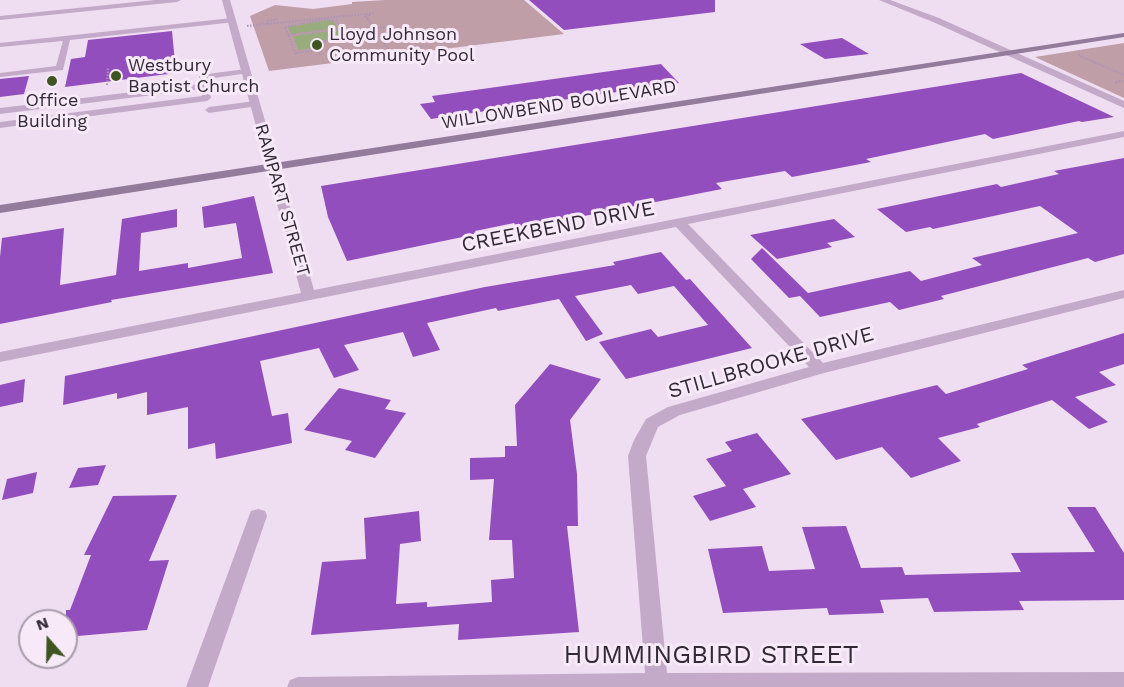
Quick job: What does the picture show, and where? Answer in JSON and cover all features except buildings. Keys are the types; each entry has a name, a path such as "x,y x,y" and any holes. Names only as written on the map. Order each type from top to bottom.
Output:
{"main road":[{"name":"WILLOWBEND BOULEVARD","path":"0,209 1124,35"}],"street":[{"path":"62,11 64,0"},
{"path":"0,18 177,0"},
{"name":"RAMPART STREET","path":"226,0 309,296"},
{"path":"883,0 1124,105"},
{"name":"CREEKBEND DRIVE","path":"0,357 1124,134"},
{"path":"680,223 820,369"},
{"name":"STILLBROOKE DRIVE","path":"657,683 637,456 652,423 674,411 820,369 1124,294"},
{"path":"197,687 258,516"},
{"name":"HUMMINGBIRD STREET","path":"298,687 657,683 1124,682"}],"lane":[{"path":"0,45 233,24"},
{"path":"0,75 60,68 67,38"},
{"path":"0,125 207,98 202,77 246,70"},
{"path":"0,111 204,86"},
{"path":"209,110 255,104"},
{"path":"10,124 13,109"}],"path":[{"path":"370,13 371,15 365,15 391,52"},
{"path":"233,24 267,24 375,13"},
{"path":"267,24 267,21 278,19"},
{"path":"326,20 336,21 347,39 324,41 319,54 319,50 296,54 288,35 285,27 326,20"},
{"path":"373,29 392,27"},
{"path":"288,35 355,31"},
{"path":"1076,54 1124,75"},
{"path":"107,86 108,67"}],"shaded area":[{"path":"524,0 564,34 269,71 250,16 275,5 313,9 352,4 352,2"},
{"path":"329,20 334,22 338,28 291,34 288,27"},
{"path":"339,30 344,38 317,41 320,47 298,50 293,36"},
{"path":"1124,43 1124,98 1035,57"}],"place":[{"name":"Lloyd Johnson Community Pool","path":"317,45"},
{"name":"Westbury Baptist Church","path":"116,76"},
{"name":"Office Building","path":"52,81"}]}
